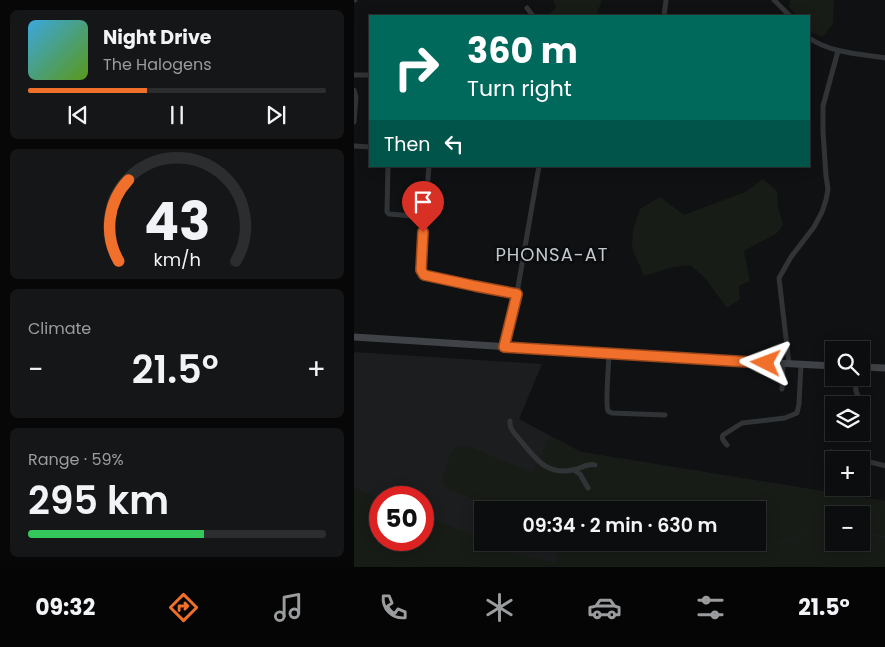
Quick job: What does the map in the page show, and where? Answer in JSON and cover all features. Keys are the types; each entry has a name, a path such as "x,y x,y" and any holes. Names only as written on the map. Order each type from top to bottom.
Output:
{"main road":[{"path":"354,338 825,365"},
{"path":"870,367 885,368"}],"street":[{"path":"664,15 666,0"},
{"path":"774,0 789,15"},
{"path":"527,8 533,15"},
{"path":"810,39 838,51 885,58"},
{"path":"782,389 786,364 779,278 791,257 814,227 826,200 828,189 822,132 823,106 838,51"},
{"path":"354,75 369,75"},
{"path":"354,90 356,97 354,122"},
{"path":"354,146 369,147"},
{"path":"388,167 386,212 388,214 425,217"},
{"path":"429,167 421,264 422,273 427,276 517,294"},
{"path":"504,347 517,294 538,167"},
{"path":"609,353 607,409 612,413 665,416"},
{"path":"727,444 723,440 723,435 742,423 785,418 797,413 801,364"},
{"path":"510,421 509,424 512,430 532,455 545,467 564,472 591,464 596,465"},
{"path":"870,462 885,466"},
{"path":"574,470 580,474 588,488"}],"shaded area":[{"path":"553,0 602,0 596,15 549,15 556,7"},
{"path":"790,0 834,0 833,24 822,37 810,30 810,15 796,15 789,7"},
{"path":"763,179 777,191 778,207 783,225 777,233 744,251 750,281 739,286 740,299 727,308 705,278 690,265 673,267 644,276 632,248 633,229 640,209 660,197 684,215 745,192"},
{"path":"354,352 542,364 519,419 581,452 825,491 825,496 854,496 885,501 885,567 354,567"},
{"path":"550,436 581,452 825,492 825,496 849,496 885,502 885,536 870,534 870,506 825,506 825,528 766,546 766,501 480,501 447,489 441,482 452,450 458,446 467,446 533,473"},
{"path":"354,488 369,494 369,551 434,551 434,519 474,536 474,551 507,551 555,563 558,551 766,551 766,548 823,529 825,529 825,551 870,551 870,536 885,538 885,567 354,567"}],"district":[{"name":"PHONSA-AT","path":"552,255"}],"route":[{"path":"423,232 421,270 424,275 517,294 504,347 766,363"}]}
